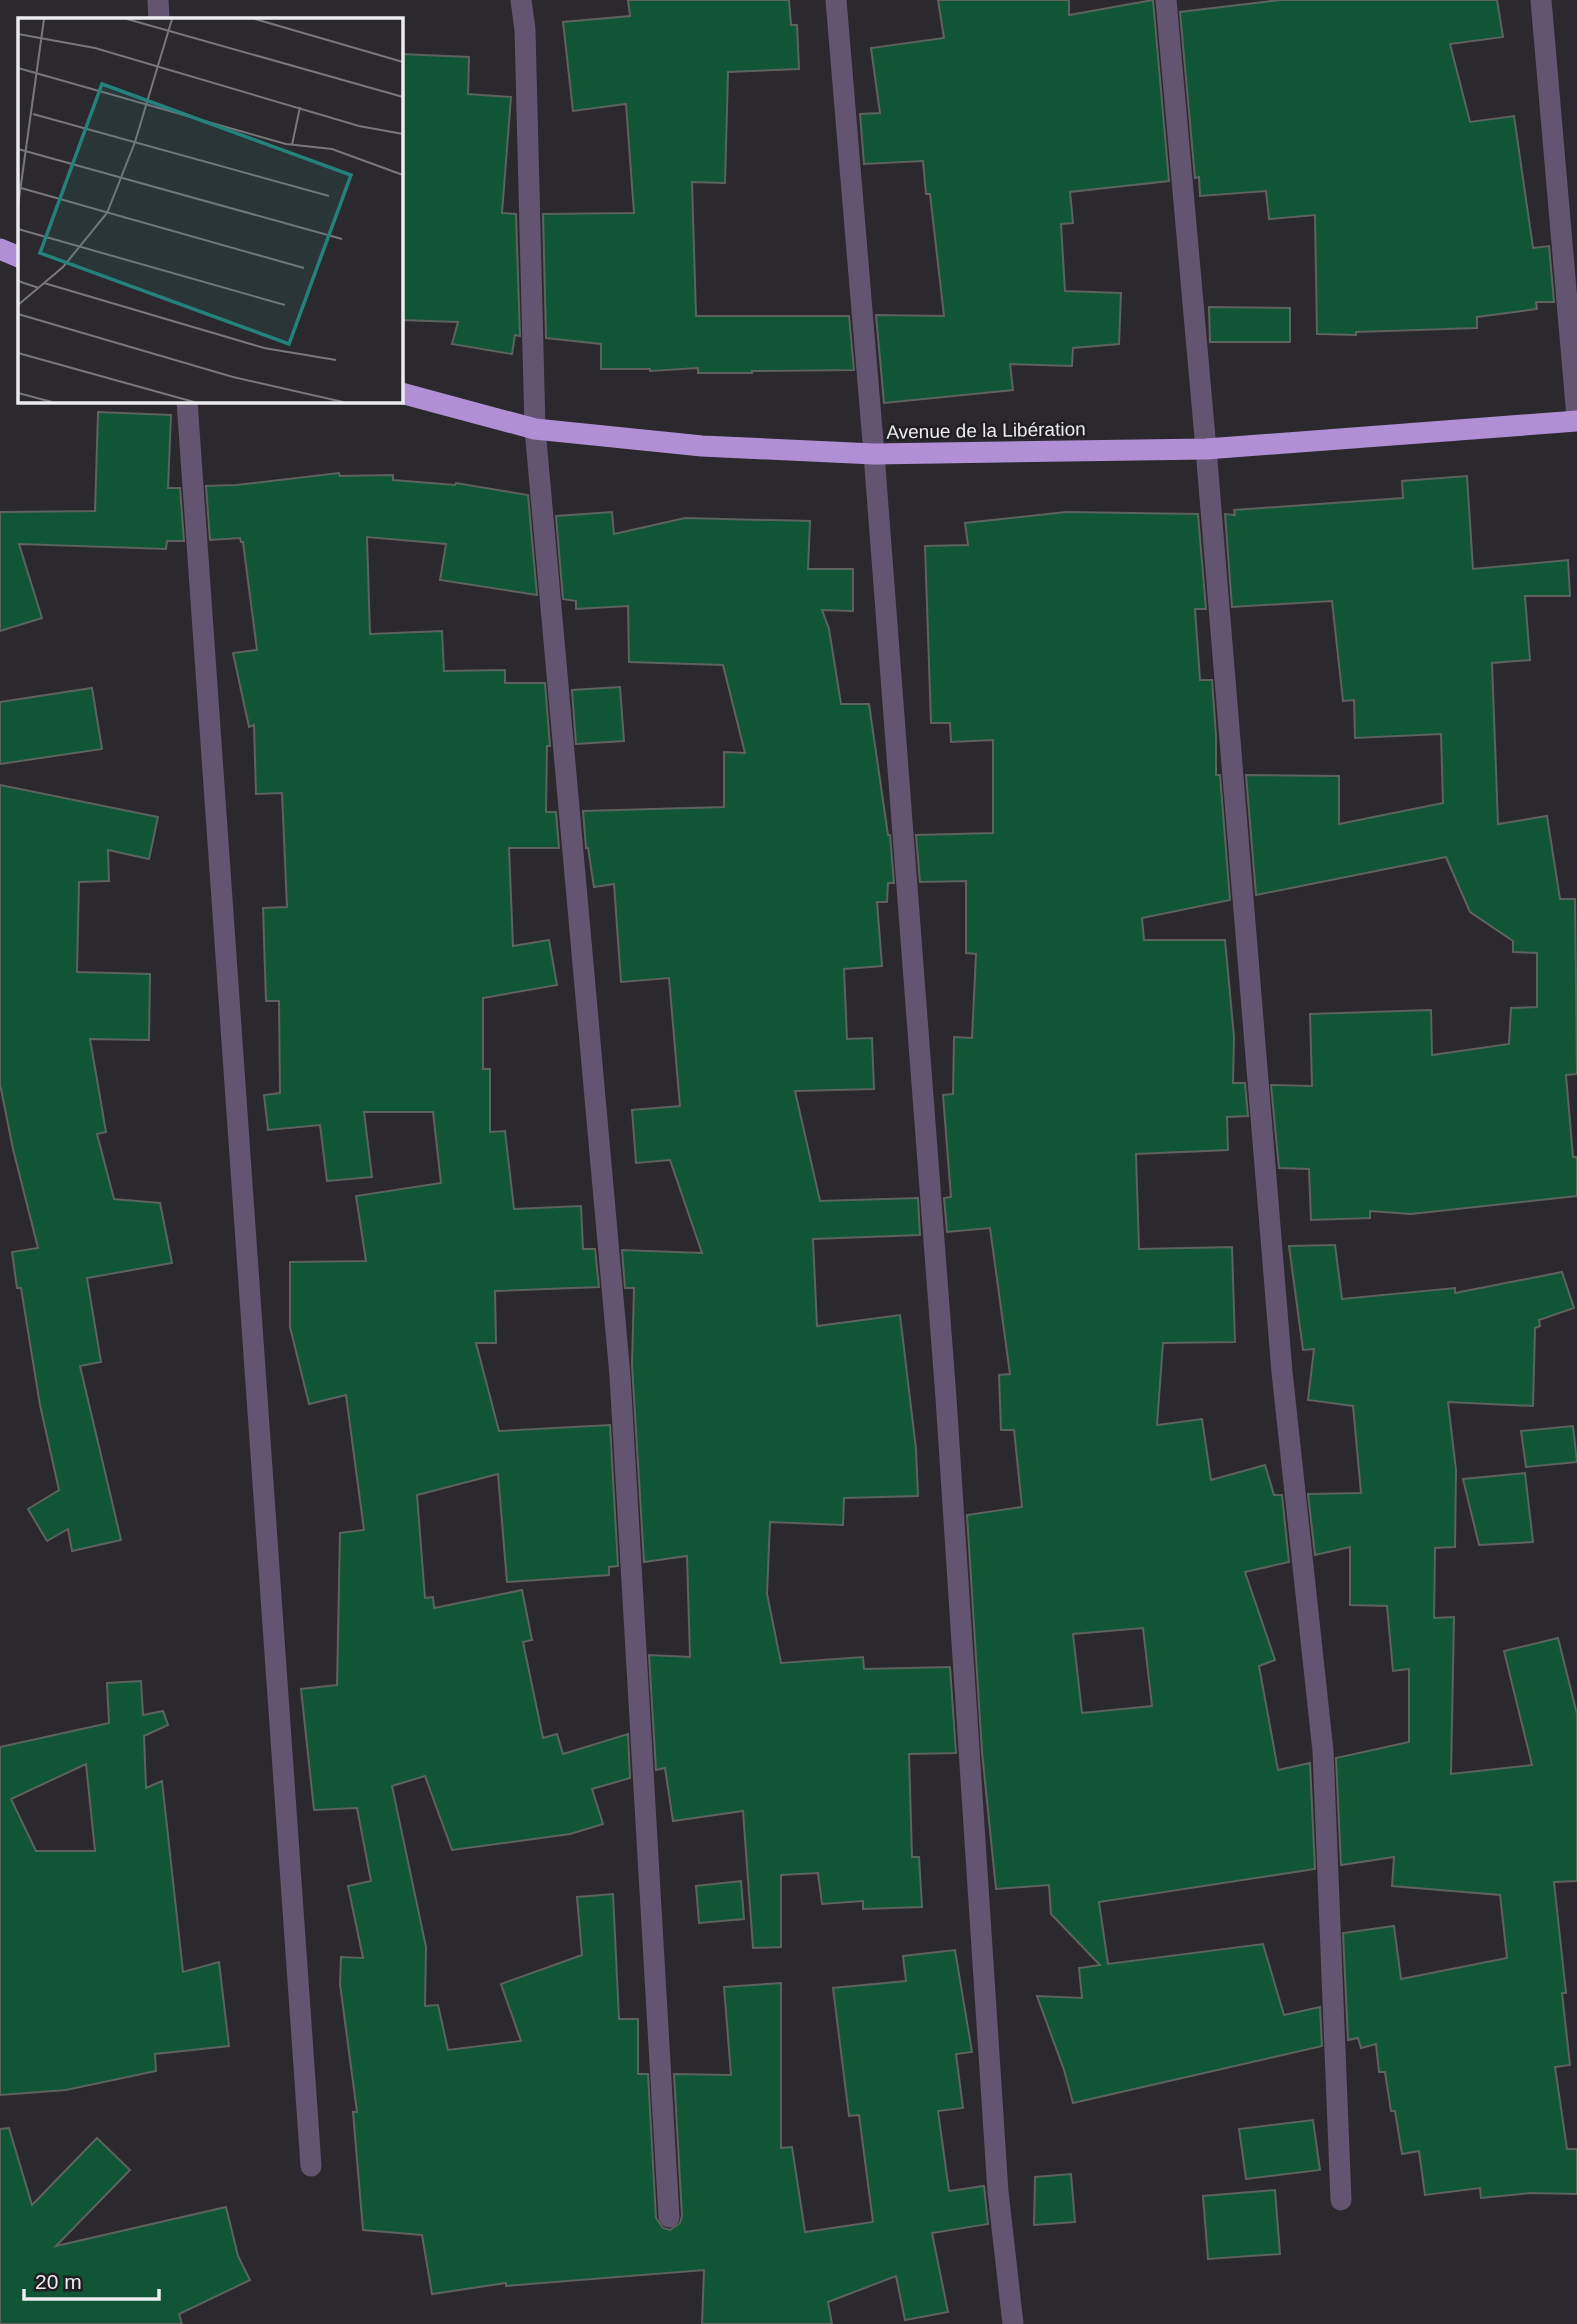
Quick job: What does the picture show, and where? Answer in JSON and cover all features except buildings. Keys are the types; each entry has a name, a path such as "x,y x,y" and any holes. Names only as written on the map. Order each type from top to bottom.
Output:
{"highway":[{"path":"0,249 18,257"},
{"name":"Avenue de la Libération","path":"402,393 535,429 702,446 874,454 1206,449 1577,419"}],"street":[{"path":"158,0 159,18"},
{"path":"521,0 525,30 535,429 620,1376 669,2217"},
{"path":"836,0 874,454 946,1398 998,2192 1013,2324"},
{"path":"1166,0 1282,1372 1323,1751 1341,2200"},
{"path":"1541,0 1577,419"},
{"path":"187,402 312,2166"}]}
